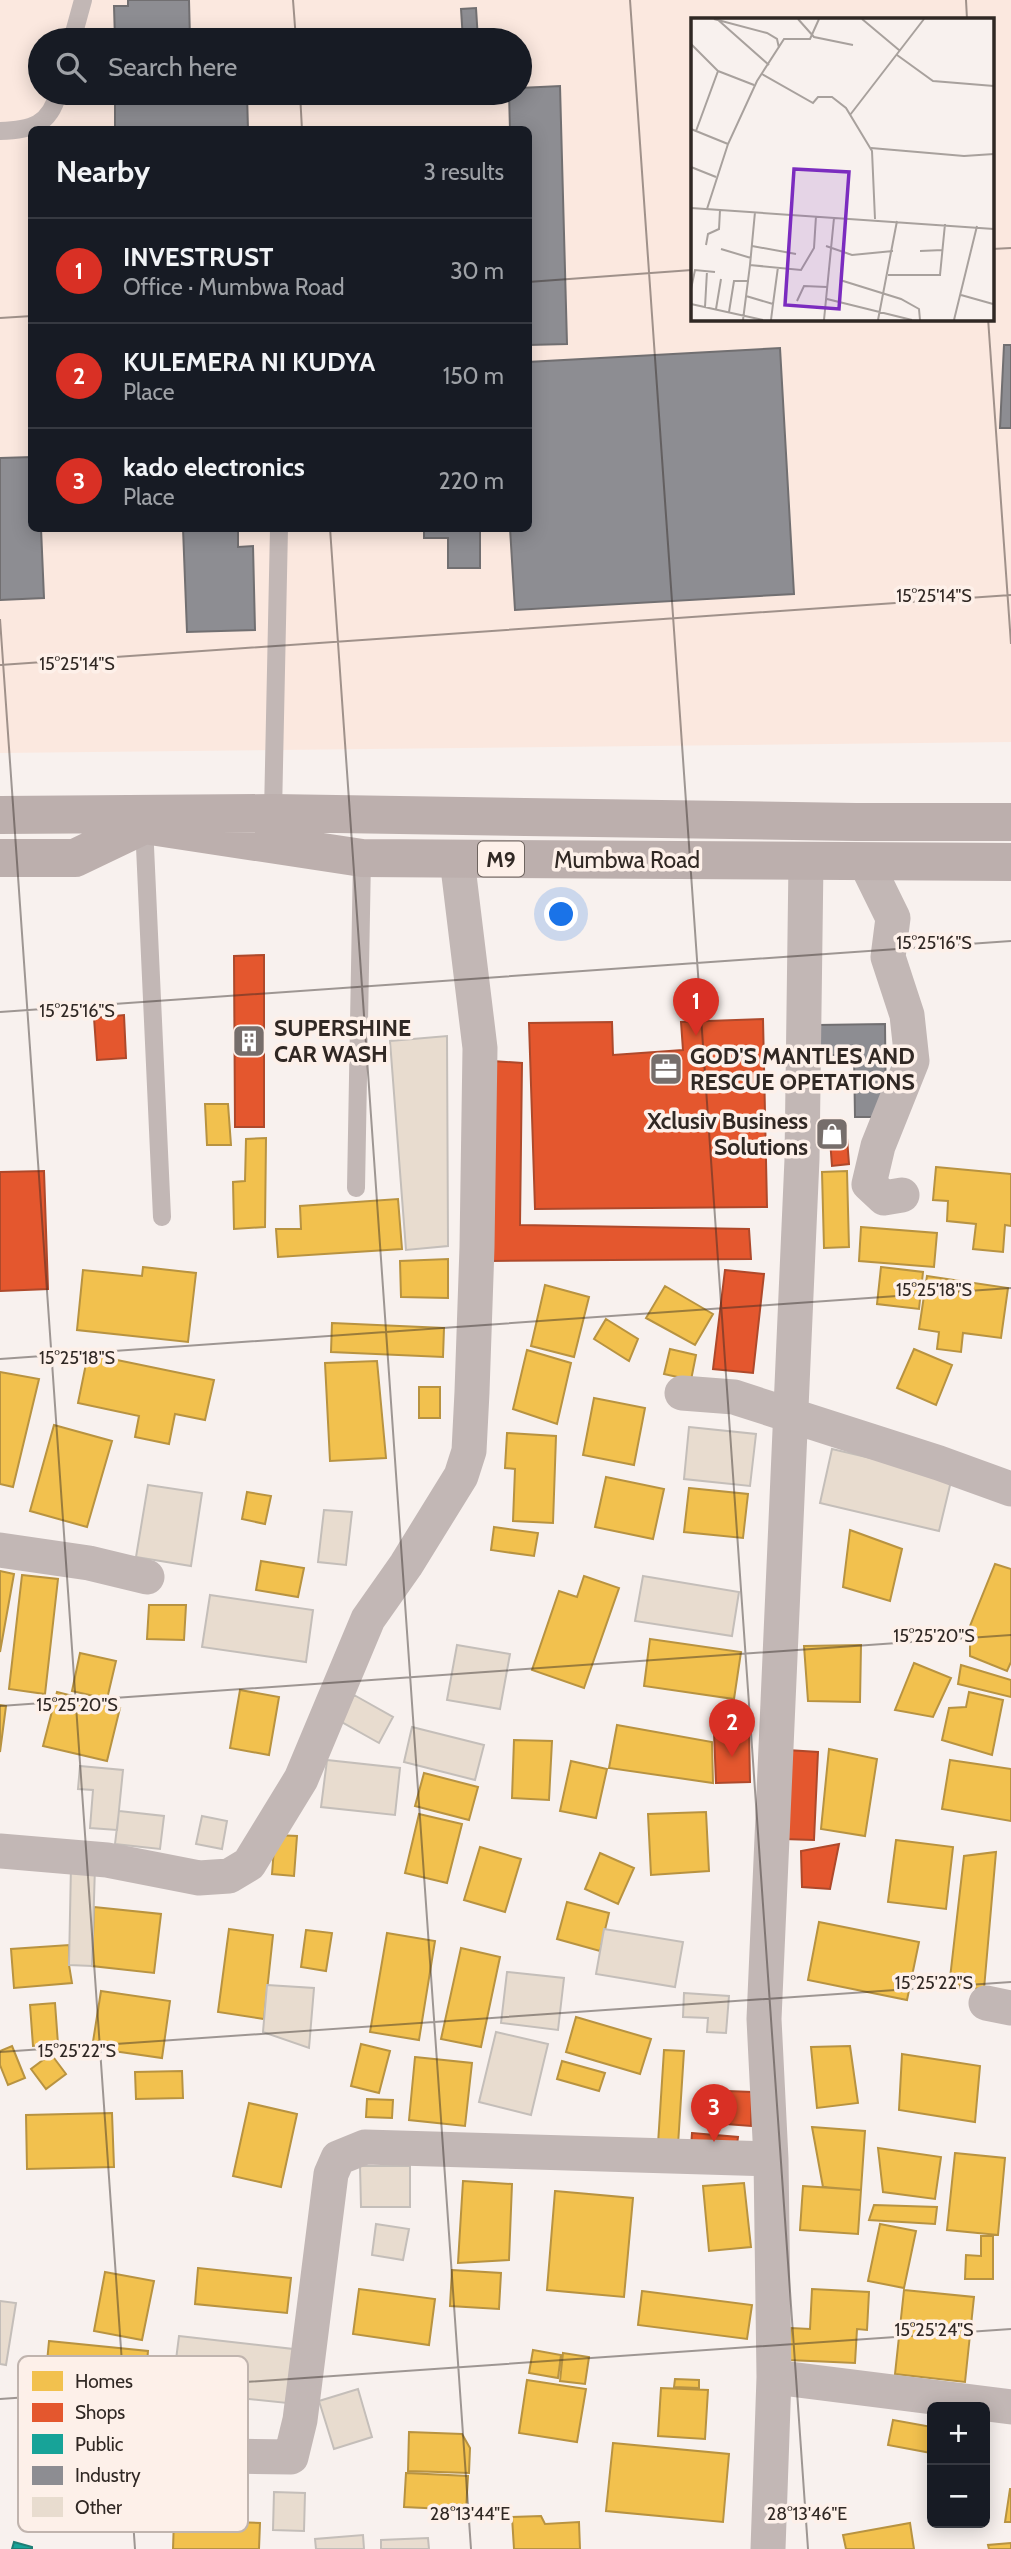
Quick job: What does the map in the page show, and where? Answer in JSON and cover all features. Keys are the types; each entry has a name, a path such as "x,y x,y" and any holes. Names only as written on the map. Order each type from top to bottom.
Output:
{"main road":[{"name":"Mumbwa Road","path":"0,815 273,813 1011,822"},
{"name":"Mumbwa Road","path":"144,825 362,858 1011,862"},
{"path":"0,858 75,858 144,825"}],"street":[{"path":"0,1851 107,1860 199,1878 229,1876 249,1864 301,1779 368,1619 413,1554 461,1476 468,1451 472,1392 478,1234 480,1048 457,859"},
{"path":"768,2549 774,2377 771,2159 764,2019 802,1159 806,861"},
{"path":"866,863 893,918 888,957 907,1015 912,1061 878,1146 869,1184 884,1198 902,1195"},
{"path":"682,1393 734,1397 1011,1489"},
{"path":"0,1550 89,1563 147,1577"},
{"path":"248,2456 291,2457 300,2420 331,2174 338,2158 365,2147 771,2159"},
{"path":"774,2377 1011,2407"}],"lane":[{"path":"75,28 83,0"},
{"path":"32,126 41,123 55,105"},
{"path":"0,131 28,127"},
{"path":"273,813 279,532"},
{"path":"144,825 162,1217"},
{"path":"356,1188 362,858"}],"shaded area":[{"path":"0,0 1011,0 1011,742 0,753"}],"building: Homes":[{"path":"205,1104 228,1104 231,1145 207,1145"},
{"path":"266,1138 265,1227 234,1229 233,1182 245,1181 246,1139"},
{"path":"936,1167 1011,1174 1011,1226 1005,1225 1003,1252 973,1249 976,1224 947,1221 948,1201 933,1200"},
{"path":"847,1171 849,1247 824,1248 822,1172"},
{"path":"398,1199 402,1249 278,1257 276,1229 301,1229 300,1206"},
{"path":"861,1227 937,1233 934,1267 859,1261"},
{"path":"448,1259 448,1298 401,1297 400,1261"},
{"path":"143,1267 196,1273 188,1342 77,1330 83,1270 142,1276"},
{"path":"881,1267 923,1272 919,1309 877,1304"},
{"path":"927,1276 1008,1288 1001,1338 963,1333 961,1352 937,1349 939,1332 919,1329"},
{"path":"545,1285 589,1297 574,1357 531,1346"},
{"path":"665,1286 713,1314 695,1345 646,1318"},
{"path":"606,1319 638,1339 629,1361 594,1339"},
{"path":"332,1323 444,1328 443,1357 331,1352"},
{"path":"670,1349 696,1355 691,1380 664,1374"},
{"path":"914,1349 952,1365 936,1405 897,1388"},
{"path":"527,1350 571,1363 557,1424 513,1409"},
{"path":"88,1354 214,1380 205,1420 175,1414 169,1444 135,1437 139,1416 78,1403"},
{"path":"377,1361 386,1458 330,1461 325,1363"},
{"path":"0,1372 39,1379 13,1487 0,1484"},
{"path":"419,1387 440,1387 440,1418 419,1418"},
{"path":"594,1398 645,1408 634,1465 583,1455"},
{"path":"54,1425 112,1441 87,1527 30,1511"},
{"path":"507,1433 556,1436 553,1523 513,1521 515,1469 505,1468"},
{"path":"606,1477 664,1489 653,1539 595,1527"},
{"path":"689,1488 748,1494 743,1538 684,1532"},
{"path":"247,1492 271,1496 265,1524 242,1519"},
{"path":"494,1527 538,1533 534,1556 491,1550"},
{"path":"850,1530 902,1549 890,1601 843,1587"},
{"path":"261,1561 304,1568 298,1597 256,1590"},
{"path":"995,1564 1011,1569 1011,1662 1007,1671 970,1656 970,1626"},
{"path":"0,1571 14,1574 0,1652"},
{"path":"22,1575 58,1579 45,1694 9,1689"},
{"path":"584,1576 619,1588 584,1688 532,1670 559,1591 577,1597"},
{"path":"149,1605 186,1605 184,1640 147,1639"},
{"path":"650,1639 741,1652 734,1699 644,1686"},
{"path":"861,1645 860,1702 808,1701 804,1646"},
{"path":"80,1653 116,1661 107,1699 72,1691"},
{"path":"914,1663 951,1678 933,1717 895,1710"},
{"path":"961,1665 1011,1680 1011,1697 958,1684"},
{"path":"240,1690 279,1697 269,1755 230,1748"},
{"path":"57,1692 120,1708 107,1761 43,1746"},
{"path":"969,1692 1003,1700 992,1755 942,1740 949,1708 966,1707"},
{"path":"0,1705 6,1706 0,1752"},
{"path":"617,1725 712,1742 713,1783 609,1768"},
{"path":"514,1740 552,1741 549,1800 512,1798"},
{"path":"829,1749 877,1759 865,1836 821,1829"},
{"path":"950,1760 1011,1769 1011,1821 942,1809"},
{"path":"571,1761 607,1769 596,1818 560,1811"},
{"path":"424,1773 478,1787 469,1820 415,1806"},
{"path":"706,1812 709,1871 651,1875 648,1814"},
{"path":"419,1814 462,1824 447,1883 405,1873"},
{"path":"275,1835 297,1836 294,1876 272,1874"},
{"path":"896,1840 953,1847 946,1909 888,1902"},
{"path":"480,1847 521,1859 505,1912 464,1900"},
{"path":"996,1852 984,1989 949,1987 964,1856"},
{"path":"600,1853 634,1868 618,1904 585,1889"},
{"path":"567,1902 609,1913 600,1951 557,1939"},
{"path":"94,1907 161,1914 154,1973 92,1966"},
{"path":"819,1922 919,1942 907,2000 808,1980"},
{"path":"229,1929 273,1935 264,2019 218,2012"},
{"path":"306,1930 332,1933 326,1971 301,1967"},
{"path":"387,1933 435,1941 419,2040 370,2032"},
{"path":"69,1945 72,1983 14,1988 11,1949"},
{"path":"461,1948 500,1957 481,2047 441,2039"},
{"path":"101,1991 170,2001 162,2058 92,2048"},
{"path":"55,2003 58,2044 33,2046 30,2005"},
{"path":"576,2017 651,2039 640,2074 566,2052"},
{"path":"361,2044 390,2051 379,2093 351,2086"},
{"path":"12,2046 25,2078 8,2085 0,2065 0,2051"},
{"path":"850,2046 858,2103 817,2108 811,2047"},
{"path":"664,2050 684,2051 678,2145 658,2144"},
{"path":"51,2054 66,2074 46,2089 31,2069"},
{"path":"902,2054 980,2066 975,2122 899,2110"},
{"path":"415,2057 472,2063 465,2126 409,2120"},
{"path":"562,2061 605,2073 599,2091 557,2079"},
{"path":"182,2071 183,2098 136,2099 135,2072"},
{"path":"367,2099 393,2100 392,2118 366,2117"},
{"path":"249,2103 297,2114 281,2187 233,2176"},
{"path":"112,2113 114,2167 27,2169 26,2115"},
{"path":"812,2127 865,2131 861,2190 823,2187"},
{"path":"878,2148 941,2157 935,2199 883,2192"},
{"path":"955,2153 1005,2158 998,2235 947,2230"},
{"path":"463,2181 512,2184 509,2260 458,2263"},
{"path":"744,2183 751,2247 709,2251 703,2186"},
{"path":"803,2186 861,2190 858,2234 800,2230"},
{"path":"555,2191 633,2198 624,2297 547,2290"},
{"path":"874,2205 937,2207 935,2224 869,2220"},
{"path":"880,2224 916,2231 904,2288 868,2281"},
{"path":"981,2236 993,2236 993,2279 965,2279 966,2255 981,2256"},
{"path":"198,2268 291,2278 287,2313 195,2304"},
{"path":"452,2270 501,2273 499,2309 450,2306"},
{"path":"105,2272 154,2281 142,2340 94,2331"},
{"path":"359,2289 435,2299 429,2345 353,2334"},
{"path":"812,2289 869,2292 867,2330 857,2329 855,2363 789,2360 791,2328 810,2329"},
{"path":"904,2290 974,2297 965,2382 895,2374"},
{"path":"642,2291 752,2305 747,2339 638,2325"},
{"path":"49,2341 148,2351 148,2356 48,2356"},
{"path":"533,2350 561,2355 558,2378 529,2373"},
{"path":"563,2353 589,2357 585,2384 560,2381"},
{"path":"675,2379 699,2380 699,2388 674,2387"},
{"path":"527,2380 586,2389 577,2442 519,2433"},
{"path":"661,2388 708,2390 705,2439 658,2436"},
{"path":"893,2420 927,2426 927,2452 888,2445"},
{"path":"409,2432 462,2434 470,2448 469,2473 408,2471"},
{"path":"613,2443 729,2454 723,2522 606,2511"},
{"path":"406,2473 468,2476 466,2510 404,2507"},
{"path":"1010,2489 1011,2522 1005,2522"},
{"path":"541,2516 545,2524 579,2522 580,2549 514,2549 512,2517"},
{"path":"248,2523 260,2523 259,2549 173,2549 174,2532 248,2532"},
{"path":"910,2523 914,2549 846,2549 843,2535"},
{"path":"1011,2543 1011,2549 989,2549 988,2545"}],"building: Shops":[{"name":"SUPERSHINE CAR WASH","path":"264,955 264,1127 235,1127 234,956"},
{"path":"124,1015 126,1058 97,1060 94,1018"},
{"path":"763,1019 767,1207 535,1209 529,1023 612,1022 613,1055 683,1050 681,1022"},
{"path":"492,1061 522,1063 520,1225 749,1229 751,1259 490,1261"},
{"path":"846,1125 849,1164 832,1166 829,1126"},
{"path":"44,1171 48,1289 0,1291 0,1172"},
{"path":"725,1270 764,1274 753,1373 713,1369"},
{"path":"749,1731 750,1782 716,1783 714,1732"},
{"path":"787,1750 818,1752 814,1840 784,1839"},
{"path":"839,1844 830,1889 802,1887 801,1851"},
{"path":"727,2091 752,2092 751,2126 726,2124"},
{"path":"692,2133 738,2137 736,2152 691,2148"}],"building: Public":[{"path":"14,2542 32,2547 32,2549 12,2549"}],"building: Industry":[{"path":"128,0 189,0 190,28 115,28 114,6 128,6"},
{"path":"476,8 477,28 462,28 461,9"},
{"path":"560,86 567,344 532,345 532,126 510,126 509,105 532,105 532,87"},
{"path":"115,105 247,105 248,126 115,126"},
{"path":"1004,345 1011,345 1011,428 1000,428"},
{"path":"780,348 794,594 515,610 510,532 532,532 532,362"},
{"path":"28,457 28,532 41,532 44,598 0,600 0,458"},
{"path":"183,532 238,532 238,547 253,546 255,630 187,632"},
{"path":"424,532 480,532 480,568 448,568 448,538 424,538"},
{"path":"885,1024 886,1117 855,1117 854,1055 819,1055 818,1025"}],"building: Other":[{"path":"447,1036 448,1246 406,1250 390,1041"},
{"path":"689,1427 756,1434 750,1486 684,1479"},
{"path":"832,1449 952,1477 939,1531 820,1503"},
{"path":"148,1485 202,1493 191,1566 136,1557"},
{"path":"324,1510 352,1512 346,1565 318,1562"},
{"path":"643,1576 739,1592 732,1636 635,1621"},
{"path":"210,1595 313,1610 306,1662 202,1647"},
{"path":"457,1645 510,1654 500,1709 447,1700"},
{"path":"354,1695 393,1717 379,1743 340,1721"},
{"path":"412,1727 484,1745 475,1780 404,1762"},
{"path":"327,1760 400,1768 395,1815 321,1807"},
{"path":"80,1766 123,1770 117,1830 90,1828 93,1790 78,1789"},
{"path":"119,1811 164,1816 160,1849 115,1844"},
{"path":"202,1816 227,1821 222,1849 196,1844"},
{"path":"71,1865 95,1866 92,1966 69,1965"},
{"path":"604,1929 683,1942 675,1987 596,1974"},
{"path":"507,1972 564,1978 558,2030 501,2023"},
{"path":"267,1985 314,1988 309,2048 263,2032"},
{"path":"684,1993 729,1996 726,2033 707,2032 708,2018 683,2017"},
{"path":"496,2032 548,2044 531,2115 479,2102"},
{"path":"360,2166 410,2166 410,2207 361,2207"},
{"path":"376,2224 409,2229 403,2260 372,2255"},
{"path":"0,2301 16,2303 6,2365 0,2364"},
{"path":"179,2336 293,2349 287,2403 248,2399 248,2356 176,2356"},
{"path":"358,2389 372,2437 334,2449 319,2401"},
{"path":"274,2492 305,2493 304,2531 273,2530"},
{"path":"363,2535 364,2549 316,2549 315,2539"},
{"path":"428,2538 429,2549 381,2549 381,2540"}],"place":[{"name":"INVESTRUST","path":"696,1036"},
{"name":"SUPERSHINE CAR WASH","path":"249,1041"},
{"name":"GOD'S MANTLES AND RESCUE OPETATIONS","path":"666,1069"},
{"name":"Xclusiv Business Solutions","path":"832,1134"},
{"name":"KULEMERA NI KUDYA","path":"732,1757"},
{"name":"kado electronics","path":"714,2142"}]}
